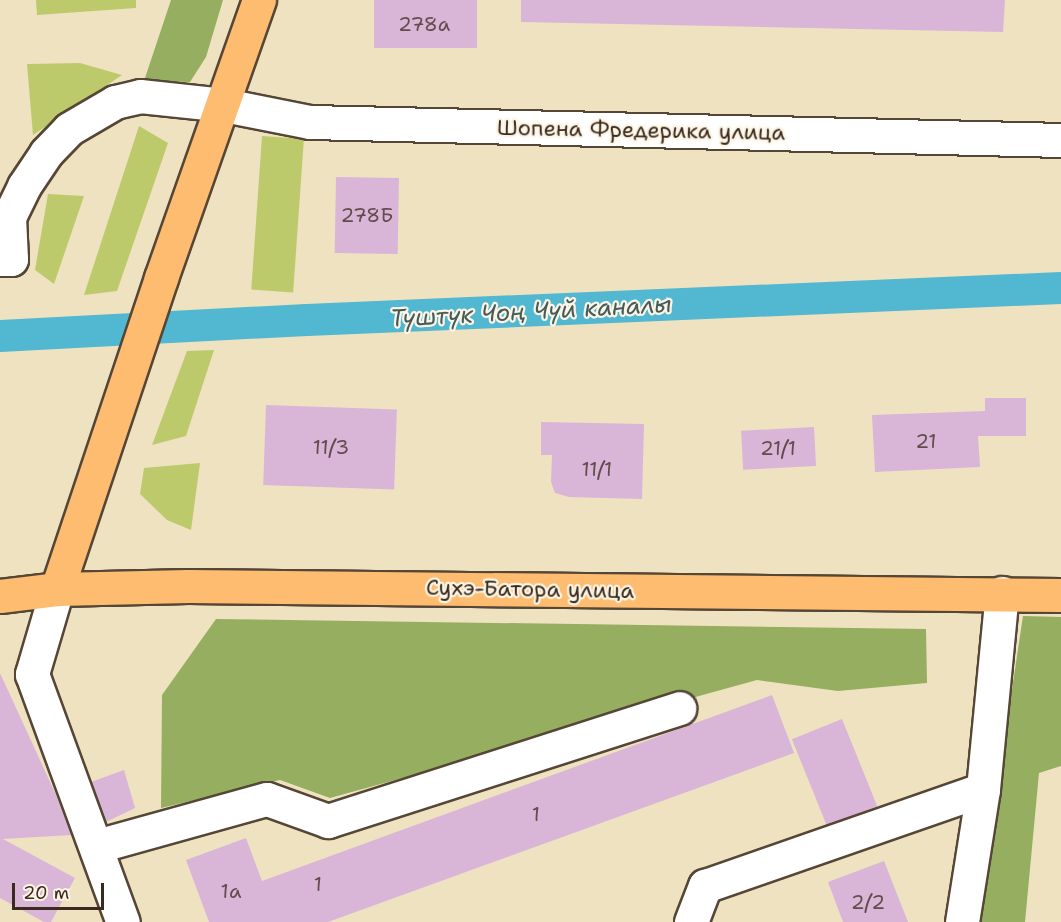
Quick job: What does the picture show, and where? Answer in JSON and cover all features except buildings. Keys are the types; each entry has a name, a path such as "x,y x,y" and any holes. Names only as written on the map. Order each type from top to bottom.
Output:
{"main road":[{"path":"57,589 161,278 224,105 259,0"},
{"name":"Сухэ-Батора улица","path":"0,596 57,589 188,586 1061,595"}],"street":[{"name":"Шопена Фредерика улица","path":"5,217 46,153 69,129 115,102 140,96 224,105 310,122 1061,140"},
{"path":"0,259 11,259 5,217"},
{"path":"57,589 32,675 97,846 123,922"},
{"path":"962,922 983,789 1002,593"},
{"path":"97,846 267,799 328,821 679,708"},
{"path":"691,922 705,886 983,789"}],"green space":[{"path":"36,0 136,0 136,8 37,15"},
{"path":"171,0 223,0 206,57 190,82 144,81"},
{"path":"80,63 122,75 33,135 27,64"},
{"path":"139,126 168,143 117,291 84,295"},
{"path":"262,136 304,139 293,293 251,290"},
{"path":"48,194 84,196 54,284 35,270"},
{"path":"214,350 186,436 152,445 187,351"},
{"path":"200,463 191,530 167,520 140,494 144,468"},
{"path":"1023,616 1061,617 1061,766 1039,773 1025,922 977,922"},
{"path":"216,619 926,629 927,683 838,691 757,680 330,798 280,780 161,808 162,695"}],"waterway":[{"name":"Түштүк Чоң Чүй каналы","path":"0,336 307,320 1061,288"}]}
